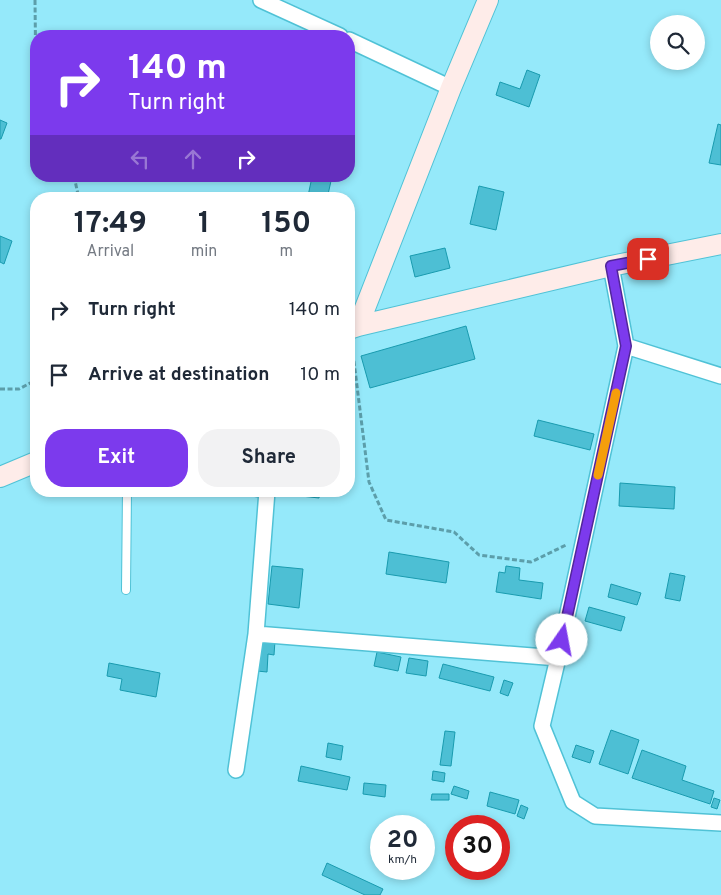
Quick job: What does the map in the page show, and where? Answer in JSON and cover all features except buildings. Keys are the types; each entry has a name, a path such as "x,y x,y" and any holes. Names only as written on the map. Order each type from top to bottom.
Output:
{"street":[{"path":"261,0 327,30"},
{"path":"355,321 488,0"},
{"path":"355,43 451,88"},
{"path":"355,327 611,266 721,244"},
{"path":"611,266 626,346 542,726 573,802 595,816 721,823"},
{"path":"626,346 721,376"},
{"path":"0,477 30,464"},
{"path":"236,770 256,634 267,497"},
{"path":"256,634 558,658"}],"lane":[{"path":"126,590 127,497"}],"path":[{"path":"35,0 35,30"},
{"path":"355,355 369,482 386,520 454,532 479,555 531,562 585,536"},
{"path":"0,389 19,389 30,383"}],"slow traffic":[{"path":"598,475 616,393"}],"route":[{"path":"562,640 626,346 611,266 648,259"}]}
